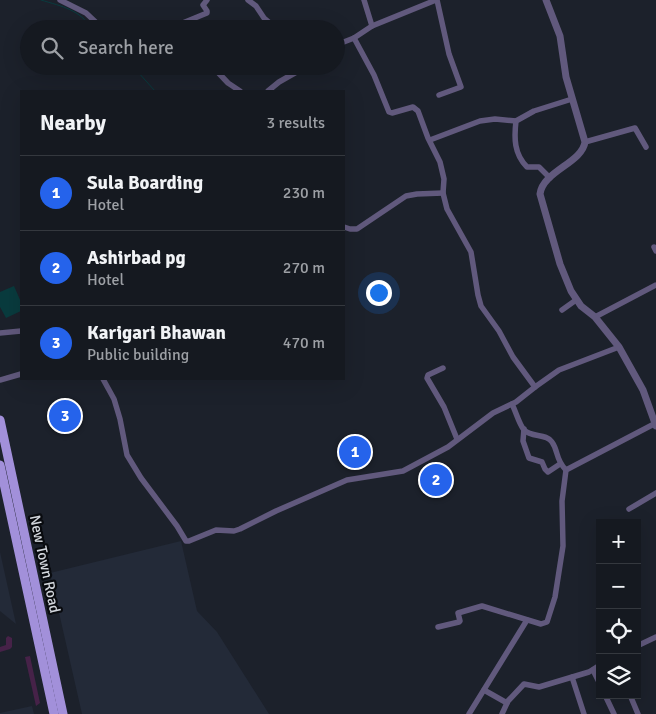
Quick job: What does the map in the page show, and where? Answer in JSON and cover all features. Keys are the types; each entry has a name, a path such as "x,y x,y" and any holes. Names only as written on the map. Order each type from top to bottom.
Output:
{"main road":[{"name":"New Town Road","path":"0,420 63,714"},
{"name":"New Town Road","path":"0,465 3,493 54,714"}],"street":[{"path":"60,0 86,13 93,20"},
{"path":"192,20 207,13 203,5 207,0"},
{"path":"248,0 256,6 266,20"},
{"path":"364,0 372,26"},
{"path":"345,42 400,13 436,0 449,54 461,87 439,95"},
{"path":"546,0 560,36 566,77 585,142 582,151 550,178 541,189 540,194 560,264 576,300 596,317 618,347 643,390 655,425 566,470"},
{"path":"354,38 374,75 389,112 392,113 413,107 418,111 443,174 443,193 449,212 471,252 481,306 499,331 516,362 535,387"},
{"path":"220,75 238,90"},
{"path":"269,90 291,75"},
{"path":"430,140 480,120 516,121 534,111 572,99"},
{"path":"516,121 515,145 524,164 529,167 539,167 550,178"},
{"path":"585,142 635,128 646,147"},
{"path":"345,227 357,229 398,201 412,194 443,193"},
{"path":"596,317 656,285"},
{"path":"562,310 576,300"},
{"path":"0,334 20,330"},
{"path":"104,380 114,399 127,455 178,526 186,541 216,530 234,531 240,529 276,511 348,480 403,472 444,449 492,413 512,404 569,365 618,347"},
{"path":"443,368 427,377 444,408 457,438"},
{"path":"0,380 20,374"},
{"path":"512,404 524,429 534,436 547,437 553,443 560,464 566,470"},
{"path":"524,429 522,441 529,458 542,462 548,472 560,464"},
{"path":"438,627 458,622 460,621 457,614 482,606 541,624 547,622 555,597 564,537 562,501 566,470"},
{"path":"3,493 16,491"},
{"path":"629,509 656,493"},
{"path":"468,714 527,620"},
{"path":"641,644 656,636"},
{"path":"502,714 507,703 524,684 539,687 596,668"},
{"path":"593,670 596,676"},
{"path":"572,677 584,714"},
{"path":"484,690 507,703"},
{"path":"607,699 614,714"},
{"path":"632,699 638,714"}],"shaded area":[{"path":"14,286 20,300 20,311 6,318 0,307 0,292"},
{"path":"181,541 197,611 217,632 269,714 82,714 50,573"},
{"path":"0,552 16,624 0,611"},
{"path":"8,636 12,638 12,647 0,652 0,647 6,645 6,638"},
{"path":"30,656 40,703 36,706 25,657"},
{"path":"32,706 34,714 0,714 0,713"}],"waterway":[{"path":"41,0 64,7 85,20"},
{"path":"141,75 154,90"}],"place":[{"name":"Karigari Bhawan","path":"65,416"},
{"name":"Sula Boarding","path":"355,452"},
{"name":"Ashirbad pg","path":"436,480"}]}
